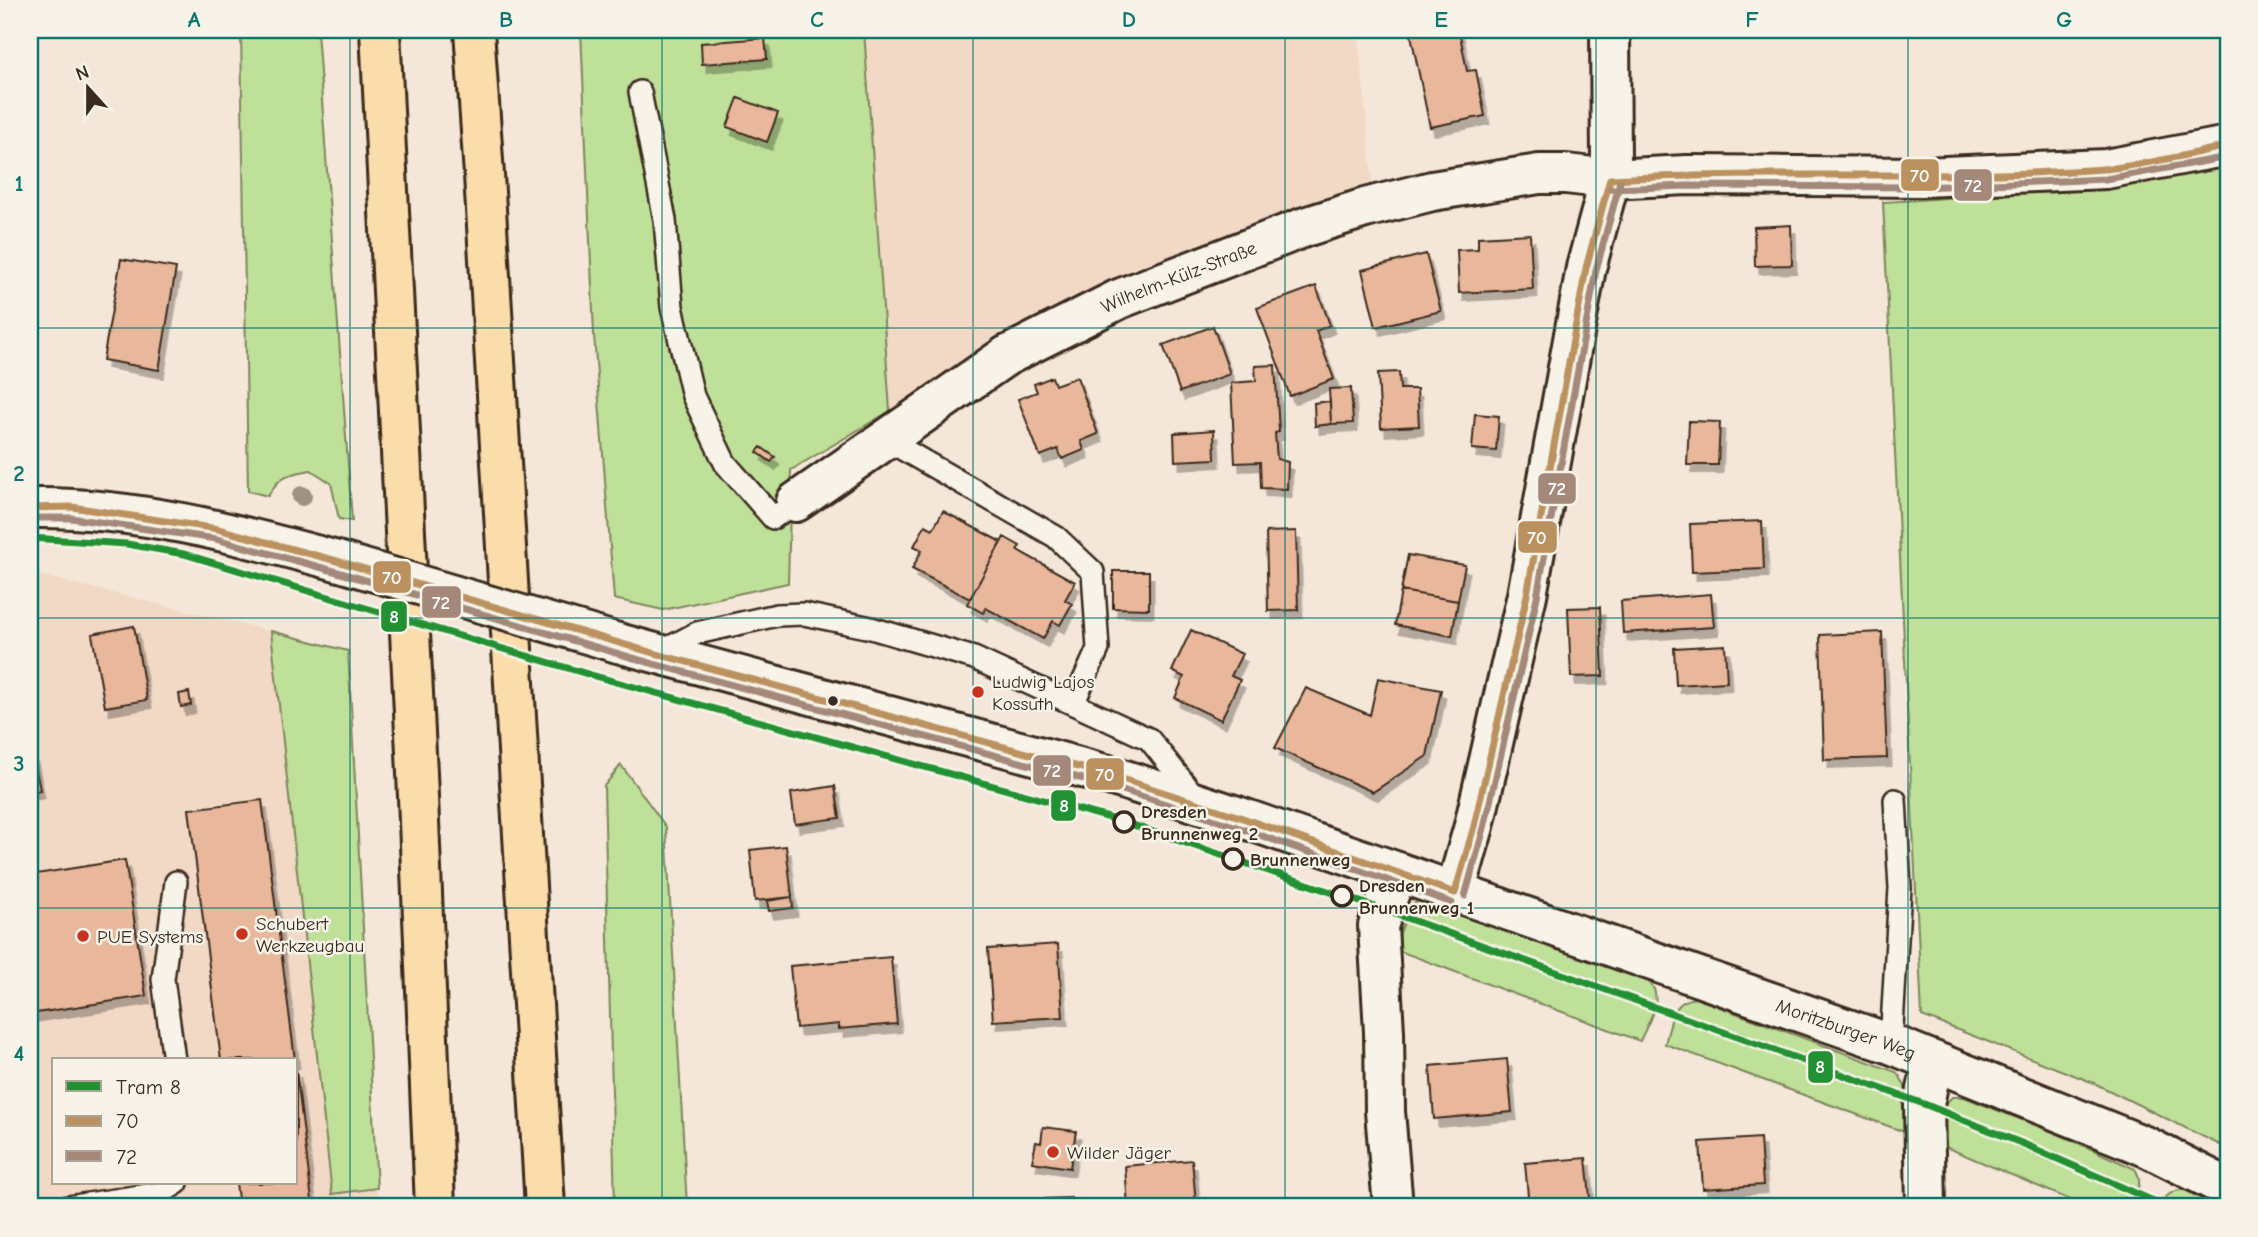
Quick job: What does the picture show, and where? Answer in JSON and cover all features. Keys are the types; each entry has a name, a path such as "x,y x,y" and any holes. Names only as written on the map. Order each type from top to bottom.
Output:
{"highway":[{"path":"380,30 417,773 435,1207"},
{"path":"474,30 545,1207"}],"street":[{"path":"1455,893 1474,825 1527,595 1586,268 1610,179 1610,30"},
{"name":"Wilhelm-Külz-Straße","path":"796,502 1006,356 1119,299 1305,227 1432,191 1539,174 1610,179 1687,175 1922,177 2106,169 2228,146"},
{"name":"Moritzburger Weg","path":"30,508 72,507 218,529 657,654 1116,777 1891,1044 2147,1147 2228,1188"},
{"path":"1393,1207 1385,1111 1378,926 1397,872"},
{"path":"1926,1207 1924,1104 1933,1061"}],"lane":[{"path":"640,92 665,220 672,307 694,396 724,463 773,517 796,502"},
{"path":"891,437 899,447 1056,537 1093,572 1098,649 1073,705"},
{"path":"657,654 709,629 777,615 804,614 870,628 974,659 1149,739 1202,805"},
{"path":"1891,1044 1900,888 1895,800"},
{"path":"174,1058 163,979 176,882"},
{"path":"68,1207 161,1194 176,1184"}],"shaded area":[{"path":"864,30 1358,30 1373,186 1208,242 1032,325 890,411"},
{"path":"30,573 271,631 332,1193 377,1188 378,1207 30,1207"}],"green space":[{"path":"241,30 317,30 352,521 339,519 331,483 311,470 285,477 268,496 248,491"},
{"path":"581,30 864,30 890,411 791,470 788,583 663,610 614,599 594,335"},
{"path":"2228,167 2228,1149 2094,1083 1922,1016 1883,202 2056,189"},
{"path":"271,631 348,651 377,1188 332,1194"},
{"path":"621,765 666,827 687,1207 615,1207 604,786"},
{"path":"1416,902 1425,902 1649,982 1654,988 1655,1003 1640,1041 1394,949 1410,906"},
{"path":"1695,998 1896,1072 1907,1093 1910,1134 1665,1044 1673,1014 1681,1004"},
{"path":"1952,1097 1964,1097 2065,1137 2135,1169 2139,1179 2136,1193 2127,1207 2087,1207 1936,1143 1946,1103"},
{"path":"2183,1189 2216,1207 2159,1207 2168,1195"}],"building":[{"path":"1410,30 1459,30 1467,71 1476,70 1485,116 1430,127"},
{"path":"765,38 767,59 702,64 701,43"},
{"path":"738,98 778,113 767,142 727,127"},
{"path":"1791,225 1792,265 1755,266 1754,227"},
{"path":"1530,234 1533,289 1459,293 1457,250 1478,249 1478,237"},
{"path":"1426,254 1441,311 1376,327 1362,270"},
{"path":"121,259 176,268 159,370 103,360"},
{"path":"1316,286 1330,325 1316,331 1334,379 1290,396 1257,308"},
{"path":"1213,326 1230,374 1180,392 1163,345"},
{"path":"1275,365 1279,432 1275,433 1277,459 1288,462 1287,489 1261,488 1260,462 1235,463 1231,383 1256,381 1255,366"},
{"path":"1399,372 1400,389 1417,389 1419,426 1381,428 1378,373"},
{"path":"1052,377 1055,385 1077,377 1098,434 1081,441 1084,450 1062,459 1058,449 1040,456 1018,399 1037,392 1034,384"},
{"path":"1351,388 1353,423 1331,424 1329,389"},
{"path":"1330,401 1331,424 1315,426 1314,403"},
{"path":"1475,414 1499,416 1496,451 1472,449"},
{"path":"1689,421 1720,422 1718,465 1687,465"},
{"path":"1214,430 1215,459 1175,461 1174,433"},
{"path":"761,447 775,457 771,462 757,452"},
{"path":"943,511 1001,542 970,599 912,569 922,550 914,546 925,525 933,529"},
{"path":"1762,521 1764,569 1692,572 1690,524"},
{"path":"1296,531 1298,610 1268,611 1266,532"},
{"path":"1004,537 1020,546 1017,550 1075,582 1065,600 1072,604 1060,625 1053,621 1043,639 986,608 983,613 967,604"},
{"path":"1408,555 1465,565 1458,601 1401,591"},
{"path":"1113,571 1149,571 1149,609 1113,608"},
{"path":"1401,591 1458,601 1452,636 1395,625"},
{"path":"1711,594 1714,627 1623,633 1621,601"},
{"path":"1600,607 1603,676 1571,677 1568,608"},
{"path":"134,626 147,700 105,707 92,634"},
{"path":"1191,630 1242,654 1231,676 1240,680 1221,720 1175,698 1184,677 1172,671"},
{"path":"1882,632 1887,758 1824,760 1820,635"},
{"path":"1725,645 1727,682 1676,685 1674,648"},
{"path":"1378,678 1441,690 1427,756 1373,792 1275,748 1306,688 1370,715"},
{"path":"189,692 191,705 181,707 179,694"},
{"path":"30,755 33,755 40,790 30,792"},
{"path":"835,786 840,818 795,824 791,793"},
{"name":"Schubert Werkzeugbau","path":"262,800 295,1058 221,1058 189,809"},
{"path":"786,846 792,897 755,901 750,850"},
{"name":"PUE Systems","path":"125,860 146,996 30,1014 30,875"},
{"path":"792,897 793,908 769,911 767,901"},
{"path":"1058,944 1063,1017 993,1021 988,949"},
{"path":"891,957 897,1024 839,1029 839,1024 796,1028 790,966"},
{"path":"1507,1059 1512,1112 1434,1119 1430,1066"},
{"path":"298,1086 312,1201 239,1207 236,1184 298,1184"},
{"name":"Wilder Jäger","path":"1043,1127 1076,1131 1070,1168 1032,1162 1036,1142 1041,1143"},
{"path":"1760,1138 1763,1185 1703,1189 1700,1142"},
{"path":"1586,1158 1591,1207 1529,1207 1525,1163"},
{"path":"1192,1160 1196,1203 1128,1207 1125,1166"},
{"path":"1071,1198 1071,1207 1043,1207 1043,1199"},
{"path":"1329,1203 1329,1207 1276,1207 1276,1206"}],"tram line":[{"name":"8","path":"30,538 127,544 184,554 591,675 1124,822 1384,910 1924,1104 2167,1207"}],"transit line":[{"name":"70","path":"1610,179 1733,175 2041,173 2150,163 2228,146"},
{"name":"72","path":"1611,189 1687,186 1922,187 2106,179 2228,157"},
{"name":"70","path":"1455,893 1474,826 1527,595 1586,268 1610,179"},
{"name":"72","path":"1465,896 1484,828 1537,597 1596,270 1620,182"},
{"name":"70","path":"30,508 72,507 218,529 337,561 657,654 1116,777 1237,816 1455,893"},
{"name":"72","path":"30,518 71,518 216,539 654,664 1113,787 1234,826 1452,903"}],"place":[{"name":"Ludwig Lajos Kossuth","path":"978,692"},
{"name":"Dresden Brunnenweg 2","path":"1124,822"},
{"name":"Brunnenweg","path":"1233,859"},
{"name":"Dresden Brunnenweg 1","path":"1342,896"},
{"name":"Schubert Werkzeugbau","path":"242,934"},
{"name":"PUE Systems","path":"83,936"},
{"name":"Wilder Jäger","path":"1053,1152"}]}
